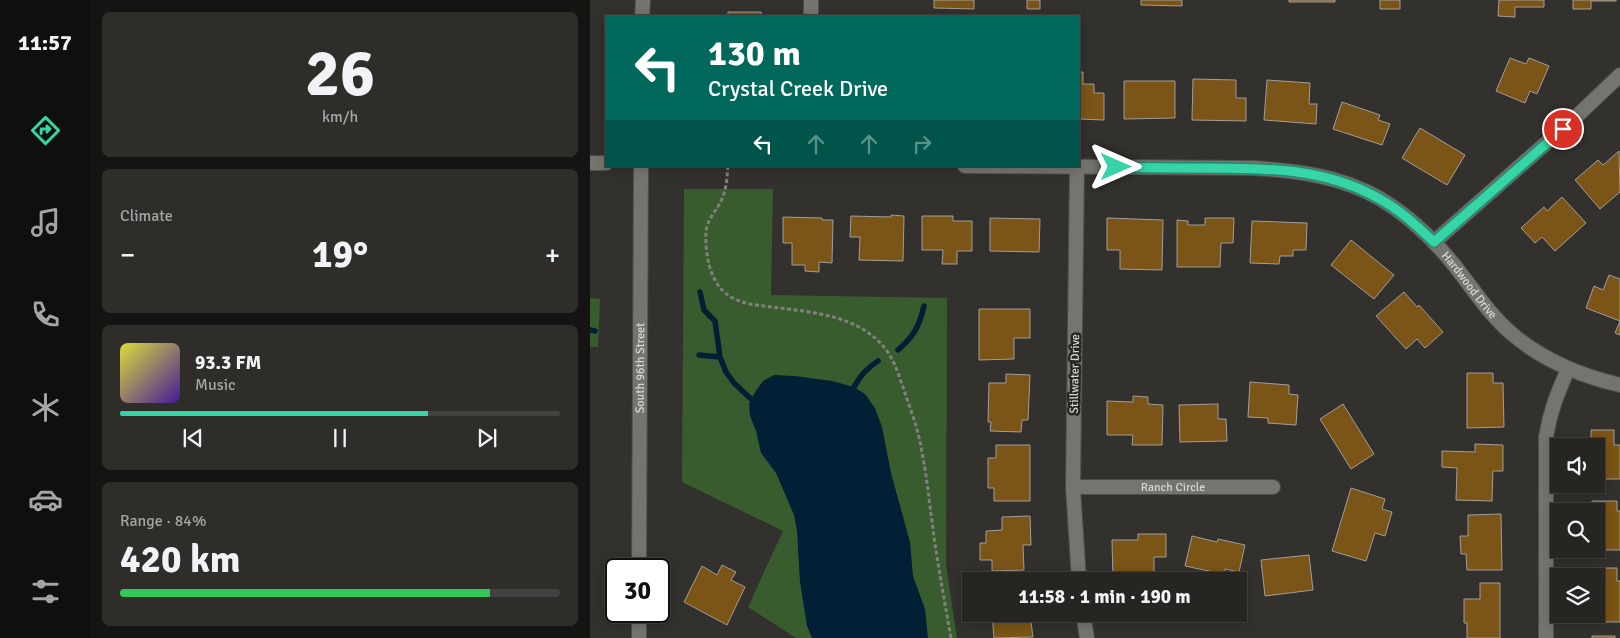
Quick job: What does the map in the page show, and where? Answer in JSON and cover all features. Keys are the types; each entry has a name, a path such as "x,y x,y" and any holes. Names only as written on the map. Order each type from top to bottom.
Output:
{"street":[{"path":"642,0 642,15"},
{"path":"811,0 811,15"},
{"path":"1434,242 1577,116 1620,75"},
{"path":"590,163 605,163"},
{"name":"South 96th Street","path":"639,558 641,167"},
{"name":"Hardwood Drive","path":"1077,167 1254,168 1288,170 1335,179 1356,187 1378,198 1404,216 1434,242 1479,299 1511,333 1543,356 1568,369 1620,385"},
{"name":"Stillwater Drive","path":"1077,167 1073,487 1078,572"},
{"path":"1546,638 1546,437 1551,409 1568,369"},
{"name":"Ranch Circle","path":"1073,487 1273,487"},
{"path":"1084,622 1087,638"},
{"path":"638,638 639,623"}],"path":[{"path":"728,167 727,183 723,197 708,222 706,231 709,264 718,286 737,301 845,320 872,335 882,345 896,366 916,424 921,446 937,561 951,638"}],"green space":[{"path":"684,189 773,189 771,295 947,298 946,565 957,638 796,638 748,607 783,531 682,482"},
{"path":"590,298 600,299 598,347 590,347"}],"water":[{"path":"774,375 832,381 854,387 865,394 875,408 882,427 891,473 910,542 913,576 925,609 928,638 812,638 807,626 800,582 797,531 794,515 776,473 761,453 750,416 749,404 755,392 763,381"}],"building":[{"path":"934,0 974,0 974,9 934,8"},
{"path":"1027,0 1040,0 1040,9 1027,9"},
{"path":"1141,0 1182,0 1182,6 1141,5"},
{"path":"1289,0 1335,0 1335,2 1289,2"},
{"path":"1380,0 1400,0 1400,9 1380,9"},
{"path":"1499,0 1544,0 1544,7 1515,7 1515,17 1498,16"},
{"path":"1573,0 1616,1 1591,1 1591,9 1573,9"},
{"path":"728,12 761,12 761,15 728,15"},
{"path":"1510,58 1526,64 1529,58 1549,66 1537,94 1530,91 1525,103 1496,91"},
{"path":"1080,72 1083,72 1083,84 1094,84 1094,93 1104,93 1104,120 1080,119"},
{"path":"1193,79 1236,80 1236,98 1246,98 1246,121 1192,120"},
{"path":"1267,80 1310,83 1309,104 1317,104 1316,124 1264,120"},
{"path":"1124,81 1175,81 1175,118 1124,119"},
{"path":"1342,102 1380,115 1378,120 1390,124 1382,145 1333,129"},
{"path":"1420,128 1465,155 1447,185 1402,158"},
{"path":"1619,151 1620,192 1600,209 1575,180 1598,160 1603,165"},
{"path":"1562,197 1586,223 1555,251 1542,237 1535,243 1521,228 1544,207 1547,211"},
{"path":"891,215 904,216 903,261 859,260 860,237 850,237 851,216 891,217"},
{"path":"922,216 953,216 953,221 972,221 972,251 957,251 957,264 942,264 943,250 922,250"},
{"path":"783,217 833,220 832,263 819,262 819,272 805,271 805,265 792,265 792,243 783,243"},
{"path":"990,218 1040,219 1039,252 990,251"},
{"path":"1107,218 1163,220 1162,270 1120,269 1120,250 1107,250"},
{"path":"1205,218 1234,218 1233,243 1221,243 1220,267 1177,267 1177,220 1188,221 1188,225 1205,225"},
{"path":"1252,221 1307,223 1306,250 1293,250 1293,256 1280,256 1279,264 1250,263"},
{"path":"1351,240 1394,275 1374,299 1331,265"},
{"path":"1609,275 1620,279 1620,321 1586,308 1594,286 1603,290"},
{"path":"1404,292 1417,307 1419,305 1443,332 1425,348 1417,339 1406,349 1376,316"},
{"path":"979,309 1030,309 1030,338 1014,338 1014,359 979,360"},
{"path":"1620,321 1620,335 1615,333"},
{"path":"1467,373 1493,373 1493,383 1503,383 1504,427 1467,428"},
{"path":"1006,374 1030,375 1028,420 1022,420 1021,432 990,431 991,422 988,422 989,383 1006,383"},
{"path":"1250,382 1289,385 1289,394 1298,395 1296,425 1268,423 1268,418 1248,417"},
{"path":"1133,396 1148,397 1148,404 1163,405 1162,445 1132,445 1133,435 1107,435 1107,401 1133,402"},
{"path":"1218,404 1218,419 1226,419 1227,441 1180,442 1179,405"},
{"path":"1343,404 1374,454 1351,469 1320,419"},
{"path":"1591,430 1614,430 1614,445 1620,445 1620,479 1605,479 1605,438 1591,438"},
{"path":"1475,444 1503,445 1503,471 1493,471 1492,501 1456,500 1457,468 1442,467 1442,451 1475,452"},
{"path":"996,445 1030,445 1030,501 994,501 994,488 988,488 988,458 996,458"},
{"path":"1351,488 1385,499 1382,509 1392,512 1385,536 1375,533 1366,561 1332,551"},
{"path":"1592,501 1617,501 1617,511 1620,511 1620,550 1605,550 1605,503 1592,503"},
{"path":"1501,514 1502,570 1467,570 1466,554 1461,554 1460,536 1468,536 1468,515"},
{"path":"1030,516 1031,545 1023,545 1024,570 992,571 992,560 980,560 980,543 986,543 986,531 1002,530 1002,517"},
{"path":"1138,534 1166,534 1166,557 1154,557 1154,572 1113,572 1112,540 1138,540"},
{"path":"1192,536 1217,542 1218,539 1245,545 1239,572 1225,569 1224,572 1214,572 1185,566"},
{"path":"1309,555 1313,590 1265,596 1261,560"},
{"path":"722,565 736,572 731,580 745,587 727,625 684,602 702,566 717,575"},
{"path":"1605,568 1617,568 1617,581 1620,581 1620,622 1605,622"},
{"path":"1480,583 1500,583 1500,638 1467,638 1467,623 1464,623 1464,599 1480,599"},
{"path":"993,622 1031,622 1033,637 994,638"},
{"path":"1592,636 1615,636 1615,638 1592,638"}],"waterway":[{"path":"700,292 704,310 715,321 720,357 726,372 734,383 751,399"},
{"path":"898,350 915,331 924,306"},
{"path":"590,330 595,331"},
{"path":"699,355 720,357"},
{"path":"854,387 864,372 878,361"}],"route":[{"path":"1116,167 1254,168 1314,174 1335,179 1378,198 1407,218 1434,242 1563,129"}]}
